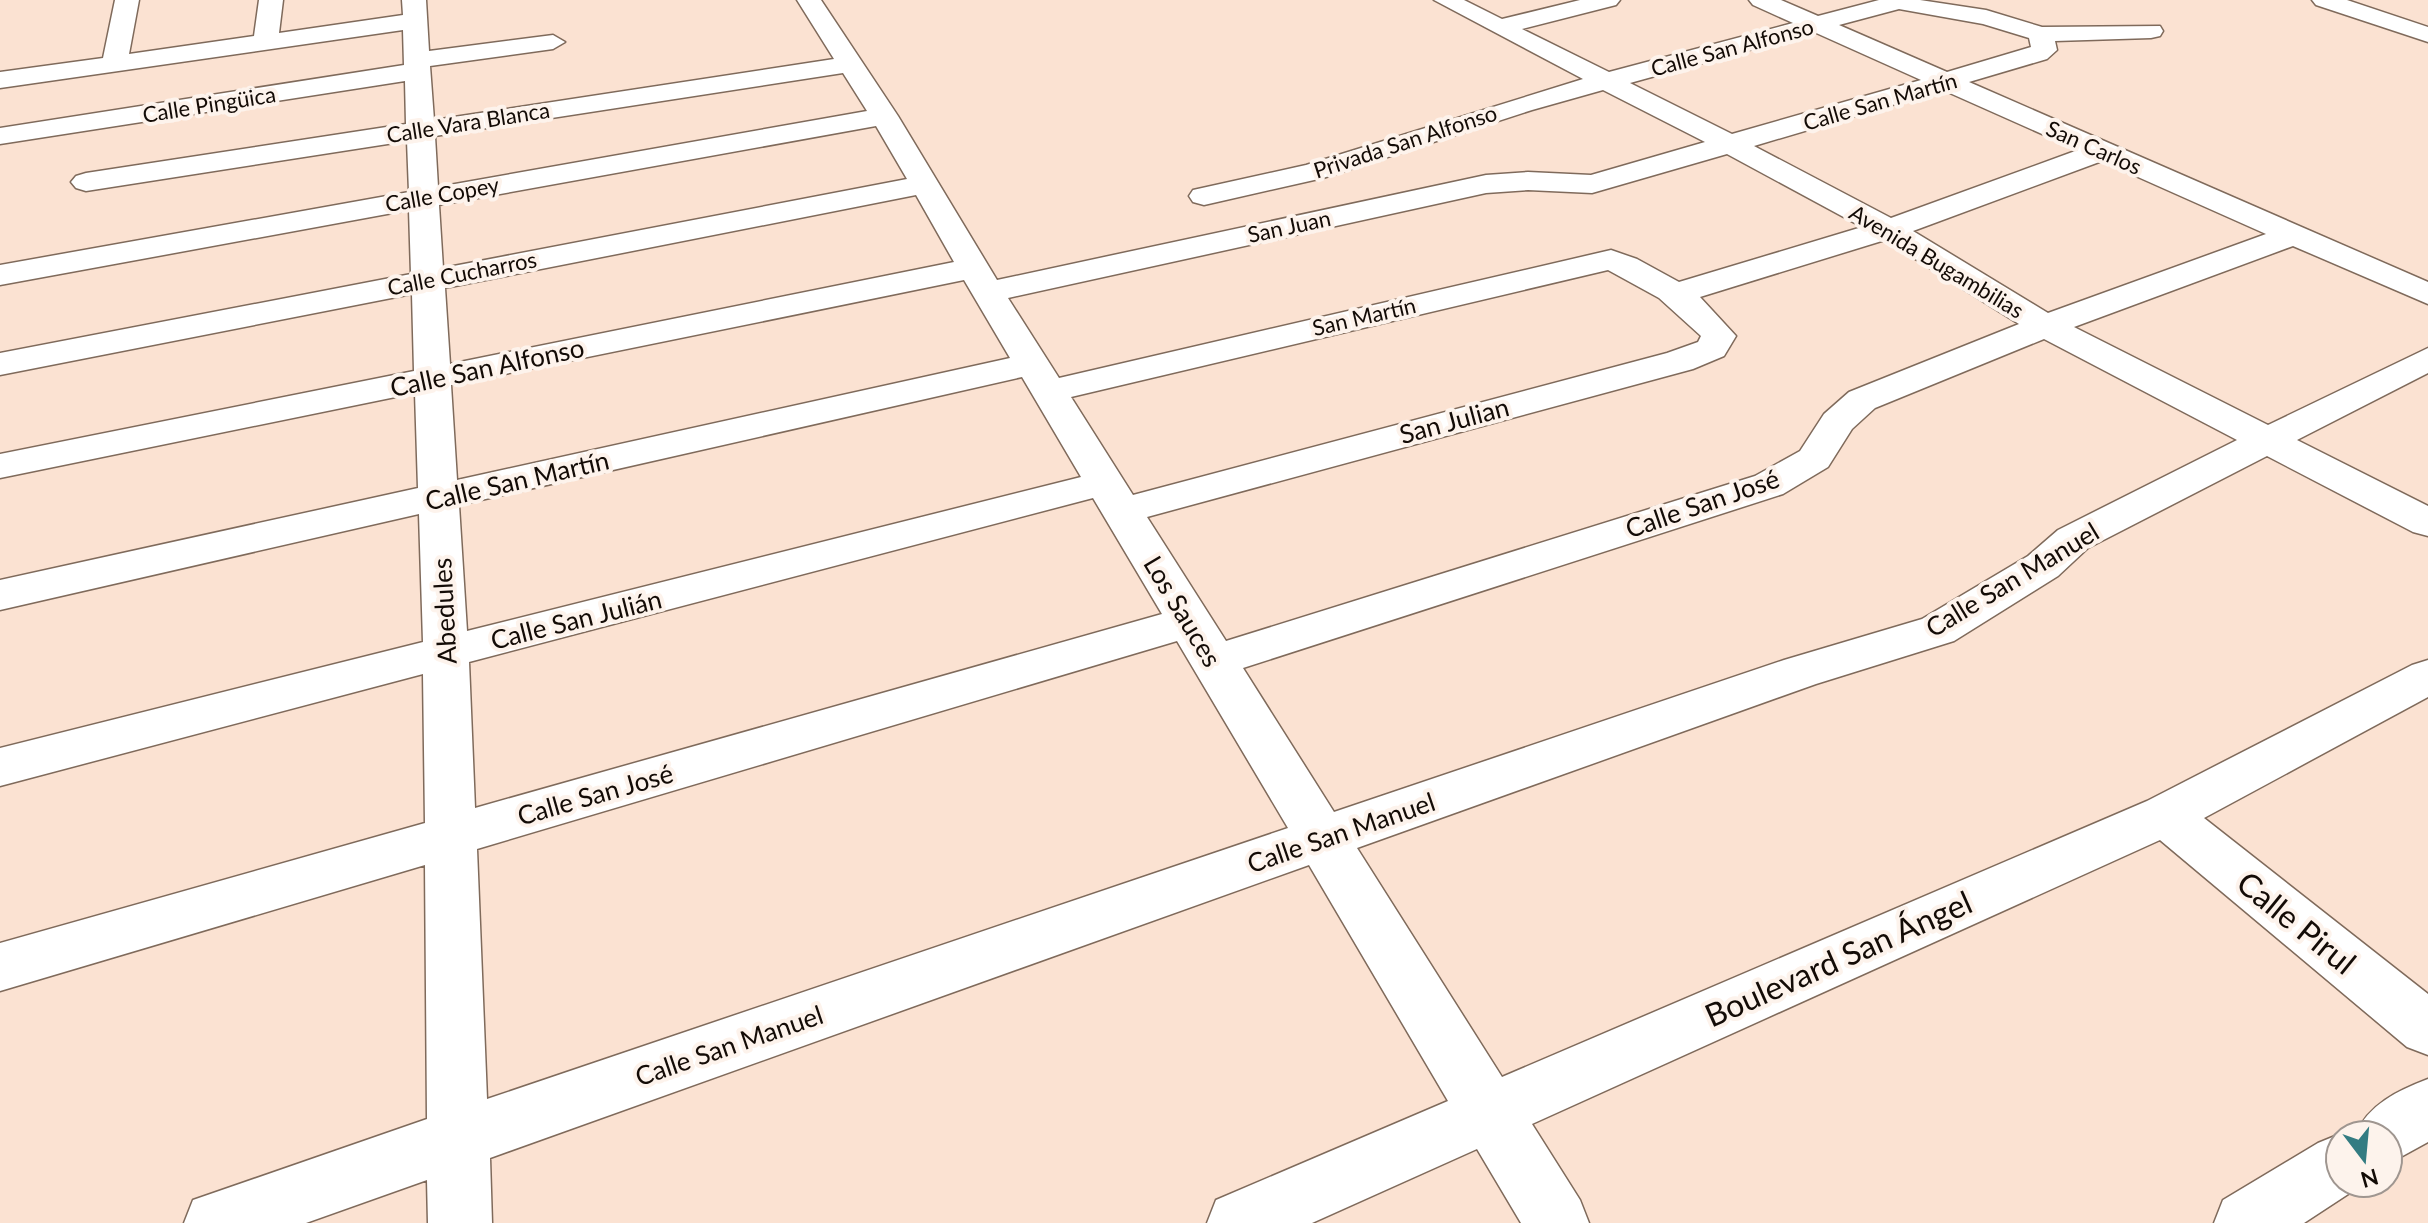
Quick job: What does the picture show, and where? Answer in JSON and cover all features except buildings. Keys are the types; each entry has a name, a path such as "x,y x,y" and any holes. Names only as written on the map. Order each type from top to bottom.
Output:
{"street":[{"path":"114,64 127,0"},
{"path":"265,43 271,0"},
{"name":"Avenida Bugambilias","path":"1446,0 1732,145 1889,229 2045,326 2428,523"},
{"path":"1500,27 1608,0"},
{"name":"San Carlos","path":"1761,0 2428,294"},
{"path":"2324,0 2428,35"},
{"name":"Los Sauces","path":"819,1 850,64 1557,1223"},
{"path":"1901,1 1986,17 2041,34 2151,31"},
{"name":"Calle San Alfonso","path":"1605,81 1901,1"},
{"path":"0,80 265,43 414,11"},
{"name":"Abedules","path":"414,11 446,652 460,1223"},
{"name":"Calle San Martín","path":"1592,184 2038,54 2044,50 2041,34"},
{"name":"Calle Pingüica","path":"0,136 553,42"},
{"name":"Calle Vara Blanca","path":"86,182 850,64"},
{"name":"Privada San Alfonso","path":"1204,196 1313,172 1445,127 1605,81"},
{"name":"Calle Copey","path":"0,275 884,116"},
{"path":"1674,294 1889,229 2103,151"},
{"name":"San Juan","path":"981,280 1486,184 1528,181 1592,184"},
{"name":"Calle Cucharros","path":"0,364 924,185"},
{"name":"Calle San José","path":"0,967 450,836 1202,642 1769,485 1814,459 1837,422 1862,400 2045,326 2291,236"},
{"name":"San Martín","path":"1041,378 1597,261 1611,260 1624,265 1674,294"},
{"name":"Calle San Alfonso","path":"0,466 432,379 981,280"},
{"name":"San Julian","path":"1113,497 1712,349 1719,336 1711,325 1674,294"},
{"name":"Calle San Manuel","path":"216,1223 1800,672 1938,630 2043,566 2073,539 2428,359"},
{"name":"Calle San Martín","path":"0,595 438,497 1041,378"},
{"name":"Calle San Julián","path":"0,767 446,652 1113,497"},
{"name":"Boulevard San Ángel","path":"1239,1223 2165,815 2428,677"},
{"name":"Calle Pirul","path":"2165,815 2428,1029"},
{"path":"2404,1123 2428,1108"},
{"path":"2246,1223 2324,1174"}]}
